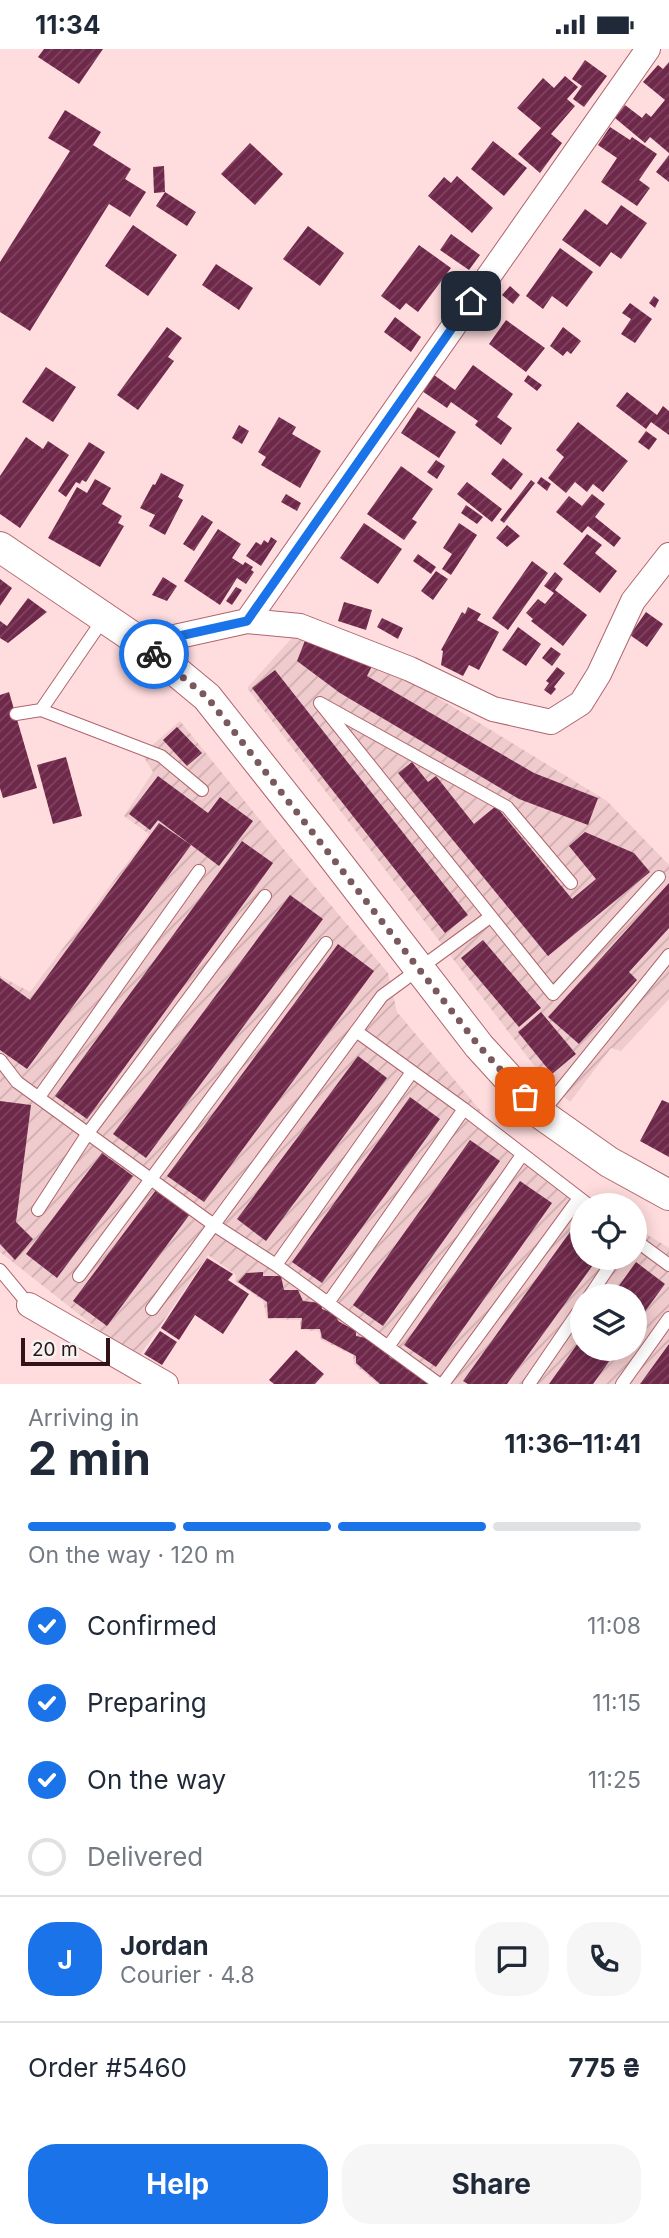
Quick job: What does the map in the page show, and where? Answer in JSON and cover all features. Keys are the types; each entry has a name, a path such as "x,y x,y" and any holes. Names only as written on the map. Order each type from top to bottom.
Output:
{"street":[{"path":"247,621 648,49"},
{"path":"0,547 143,644 207,697 479,1046 541,1114 609,1162 669,1195"},
{"path":"143,644 247,621 300,626 410,669 493,709 551,722 581,703 599,674 633,601 669,555"},
{"path":"29,1304 166,1384"}],"lane":[{"path":"41,710 104,618"},
{"path":"572,883 507,807 320,703 553,994 659,877"},
{"path":"16,714 41,710 160,756 202,790"},
{"path":"39,1097 199,871"},
{"path":"38,1210 88,1133 265,896"},
{"path":"152,1309 382,996 489,917"},
{"path":"79,1276 326,943"},
{"path":"541,1114 669,955"},
{"path":"356,1031 464,1109 572,1193"},
{"path":"0,1060 17,1082 214,1225 276,1265 441,1384 570,1220"},
{"path":"276,1265 412,1072"},
{"path":"328,1303 464,1109"},
{"path":"388,1346 522,1155"},
{"path":"647,1249 669,1265"},
{"path":"0,1270 29,1304"},
{"path":"622,1384 669,1318"},
{"path":"528,1384 570,1324"}],"shaded area":[{"path":"298,631 389,668 607,801 669,865 669,999 621,1051 611,1048 570,1102 545,1080 247,688"},
{"path":"180,721 388,973 397,1012 491,1123 584,1193 570,1193 570,1270 647,1270 647,1234 669,1248 669,1384 378,1384 354,1364 353,1355 321,1340 319,1331 300,1330 300,1320 267,1319 263,1301 235,1281 236,1275 208,1255 139,1357 118,1345 0,1252 0,976 30,992 149,834 124,816 153,772 142,754"}],"building":[{"path":"44,49 103,49 79,84 38,57"},
{"path":"585,60 607,76 584,107 573,99 582,86 572,79"},
{"path":"669,62 669,153 650,137 645,143 615,118 625,105 642,118 646,113 651,117 665,100 643,82 658,65 663,69"},
{"path":"565,76 578,87 567,99 575,106 551,134 562,143 540,173 518,154 541,128 517,108 543,78 554,88"},
{"path":"65,110 101,132 93,145 131,169 125,179 146,192 130,217 109,204 30,331 0,312 0,262 70,151 48,138"},
{"path":"610,127 630,140 632,137 657,154 639,180 650,188 637,206 601,182 617,158 598,145"},
{"path":"493,141 527,168 504,196 471,169"},
{"path":"250,143 283,174 255,205 221,174"},
{"path":"669,155 669,182 656,172"},
{"path":"164,166 165,192 154,193 153,167"},
{"path":"457,176 493,208 472,233 428,196 444,177 451,183"},
{"path":"165,192 196,212 187,226 156,206"},
{"path":"621,205 647,223 621,259 611,252 600,267 562,240 585,209 607,225"},
{"path":"133,225 177,255 148,296 105,266"},
{"path":"308,226 344,253 320,286 283,259"},
{"path":"451,234 480,255 469,270 440,250"},
{"path":"419,245 451,268 418,312 406,303 400,310 381,296"},
{"path":"560,248 593,272 567,307 552,296 543,309 526,296"},
{"path":"216,264 253,288 239,310 202,285"},
{"path":"510,286 520,295 513,304 502,295"},
{"path":"654,296 659,300 655,308 649,303"},
{"path":"630,303 652,319 635,343 621,334 631,319 622,313"},
{"path":"395,317 421,337 411,352 384,332"},
{"path":"506,320 545,348 526,372 489,344"},
{"path":"167,327 182,338 168,357 174,361 138,410 117,395"},
{"path":"563,327 581,341 571,354 567,351 563,356 550,346"},
{"path":"473,365 513,394 497,417 512,428 501,445 475,425 478,421 451,402 447,408 422,391 434,375 455,390"},
{"path":"46,367 76,387 53,422 22,402"},
{"path":"528,375 542,385 537,391 524,381"},
{"path":"627,392 657,415 663,406 669,411 669,435 651,422 646,429 616,406"},
{"path":"418,407 456,432 439,458 401,433"},
{"path":"279,417 296,427 292,434 321,451 300,488 261,465 266,457 258,452"},
{"path":"578,422 628,461 603,492 593,484 587,492 575,482 566,493 548,478 564,457 556,450"},
{"path":"239,425 249,431 242,444 232,438"},
{"path":"646,431 657,439 649,450 638,442"},
{"path":"26,437 43,449 48,441 69,455 20,528 0,514 0,476"},
{"path":"89,442 105,452 86,482 76,482 66,497 58,491"},
{"path":"503,458 523,474 511,490 491,474"},
{"path":"436,460 445,466 437,479 427,472"},
{"path":"401,466 433,489 412,519 417,522 404,540 367,514"},
{"path":"161,473 184,485 178,497 183,500 165,535 149,526 155,515 140,508"},
{"path":"541,477 551,484 547,491 537,483"},
{"path":"95,479 111,488 102,504 122,516 118,523 124,526 100,567 48,538 77,487 87,493"},
{"path":"531,480 535,483 504,523 500,520"},
{"path":"467,482 502,509 492,522 457,494"},
{"path":"286,494 301,503 297,511 281,502"},
{"path":"592,494 605,504 595,517 621,538 614,547 588,526 582,533 556,512 569,496 582,506"},
{"path":"466,505 483,517 477,524 461,513"},
{"path":"202,515 213,522 194,551 183,544"},
{"path":"364,523 402,549 378,584 340,558"},
{"path":"459,523 477,535 451,575 442,569 452,554 443,548"},
{"path":"507,525 520,536 507,547 496,538"},
{"path":"218,529 241,544 232,558 243,565 245,562 253,567 251,570 254,572 246,584 237,578 220,605 184,581"},
{"path":"587,534 602,545 595,553 617,571 600,593 563,564"},
{"path":"271,537 277,541 261,566 246,556 256,542 261,545 264,540 268,543"},
{"path":"418,554 436,567 431,574 413,561"},
{"path":"532,561 548,573 508,630 492,618"},
{"path":"436,571 448,579 433,600 421,591"},
{"path":"555,572 563,579 555,590 587,615 563,646 531,621 533,619 526,613 538,599 545,604 554,593 544,586"},
{"path":"163,577 177,586 167,601 152,595"},
{"path":"0,579 12,588 0,606"},
{"path":"236,587 242,590 232,605 226,601"},
{"path":"28,598 47,612 8,643 0,638 0,621 7,626"},
{"path":"344,602 372,610 366,630 338,621"},
{"path":"468,607 481,614 477,620 499,632 479,670 469,665 463,676 441,665 441,650 462,612 465,614"},
{"path":"646,612 663,624 647,647 630,635"},
{"path":"382,618 403,628 398,639 377,627"},
{"path":"518,627 541,644 526,666 502,650"},
{"path":"306,638 372,666 367,676 534,773 598,798 588,825 519,799 340,693 297,661"},
{"path":"551,647 561,654 552,666 542,658"},
{"path":"557,667 565,673 551,695 544,690 549,683 546,681"},
{"path":"275,670 468,915 445,933 252,688"},
{"path":"9,692 37,788 3,798 0,788 0,695"},
{"path":"177,727 202,753 187,766 163,740"},
{"path":"66,757 82,816 53,824 37,765"},
{"path":"412,762 428,782 436,776 474,824 496,806 572,899 596,879 569,846 585,832 634,853 650,872 548,956 398,773"},
{"path":"158,776 208,813 220,797 253,821 219,866 158,820 150,830 129,814"},
{"path":"159,823 191,845 27,1069 0,1050 0,978 30,1000"},
{"path":"242,841 273,863 87,1119 55,1096"},
{"path":"669,883 669,928 629,972 637,980 579,1044 548,1017"},
{"path":"290,895 323,919 146,1158 113,1134"},
{"path":"483,940 541,1008 519,1027 461,958"},
{"path":"338,944 374,971 204,1202 167,1176"},
{"path":"541,1012 576,1054 552,1074 518,1032"},
{"path":"358,1056 387,1078 266,1241 237,1219"},
{"path":"410,1097 440,1119 322,1283 292,1262"},
{"path":"662,1100 669,1103 669,1157 640,1141"},
{"path":"0,1101 31,1105 16,1222 33,1239 15,1260 0,1244"},
{"path":"470,1140 500,1161 383,1326 353,1305"},
{"path":"102,1153 133,1176 57,1278 26,1254"},
{"path":"520,1181 552,1203 436,1367 404,1345"},
{"path":"156,1190 190,1214 107,1326 73,1301"},
{"path":"570,1232 570,1270 589,1270 579,1284 570,1284 570,1297 507,1384 468,1384 463,1381"},
{"path":"207,1258 233,1274 228,1280 249,1294 223,1334 195,1315 179,1340 161,1328"},
{"path":"630,1270 647,1270 665,1284 647,1309 647,1284 620,1284"},
{"path":"263,1272 263,1276 281,1276 284,1290 298,1290 303,1301 321,1303 322,1309 336,1314 338,1321 356,1331 356,1336 377,1340 375,1346 391,1352 389,1357 431,1384 380,1384 356,1363 356,1356 322,1338 320,1329 301,1329 302,1318 268,1318 267,1302 238,1282 246,1273"},
{"path":"160,1331 177,1342 162,1365 144,1354"},
{"path":"669,1344 669,1384 640,1384"},
{"path":"296,1350 324,1374 315,1384 274,1384 269,1380"},
{"path":"570,1354 570,1361 609,1361 593,1384 549,1384"}],"way so far":[{"path":"154,654 207,697 479,1046 525,1097"}],"route":[{"path":"154,654 143,644 247,621 471,301"}]}
